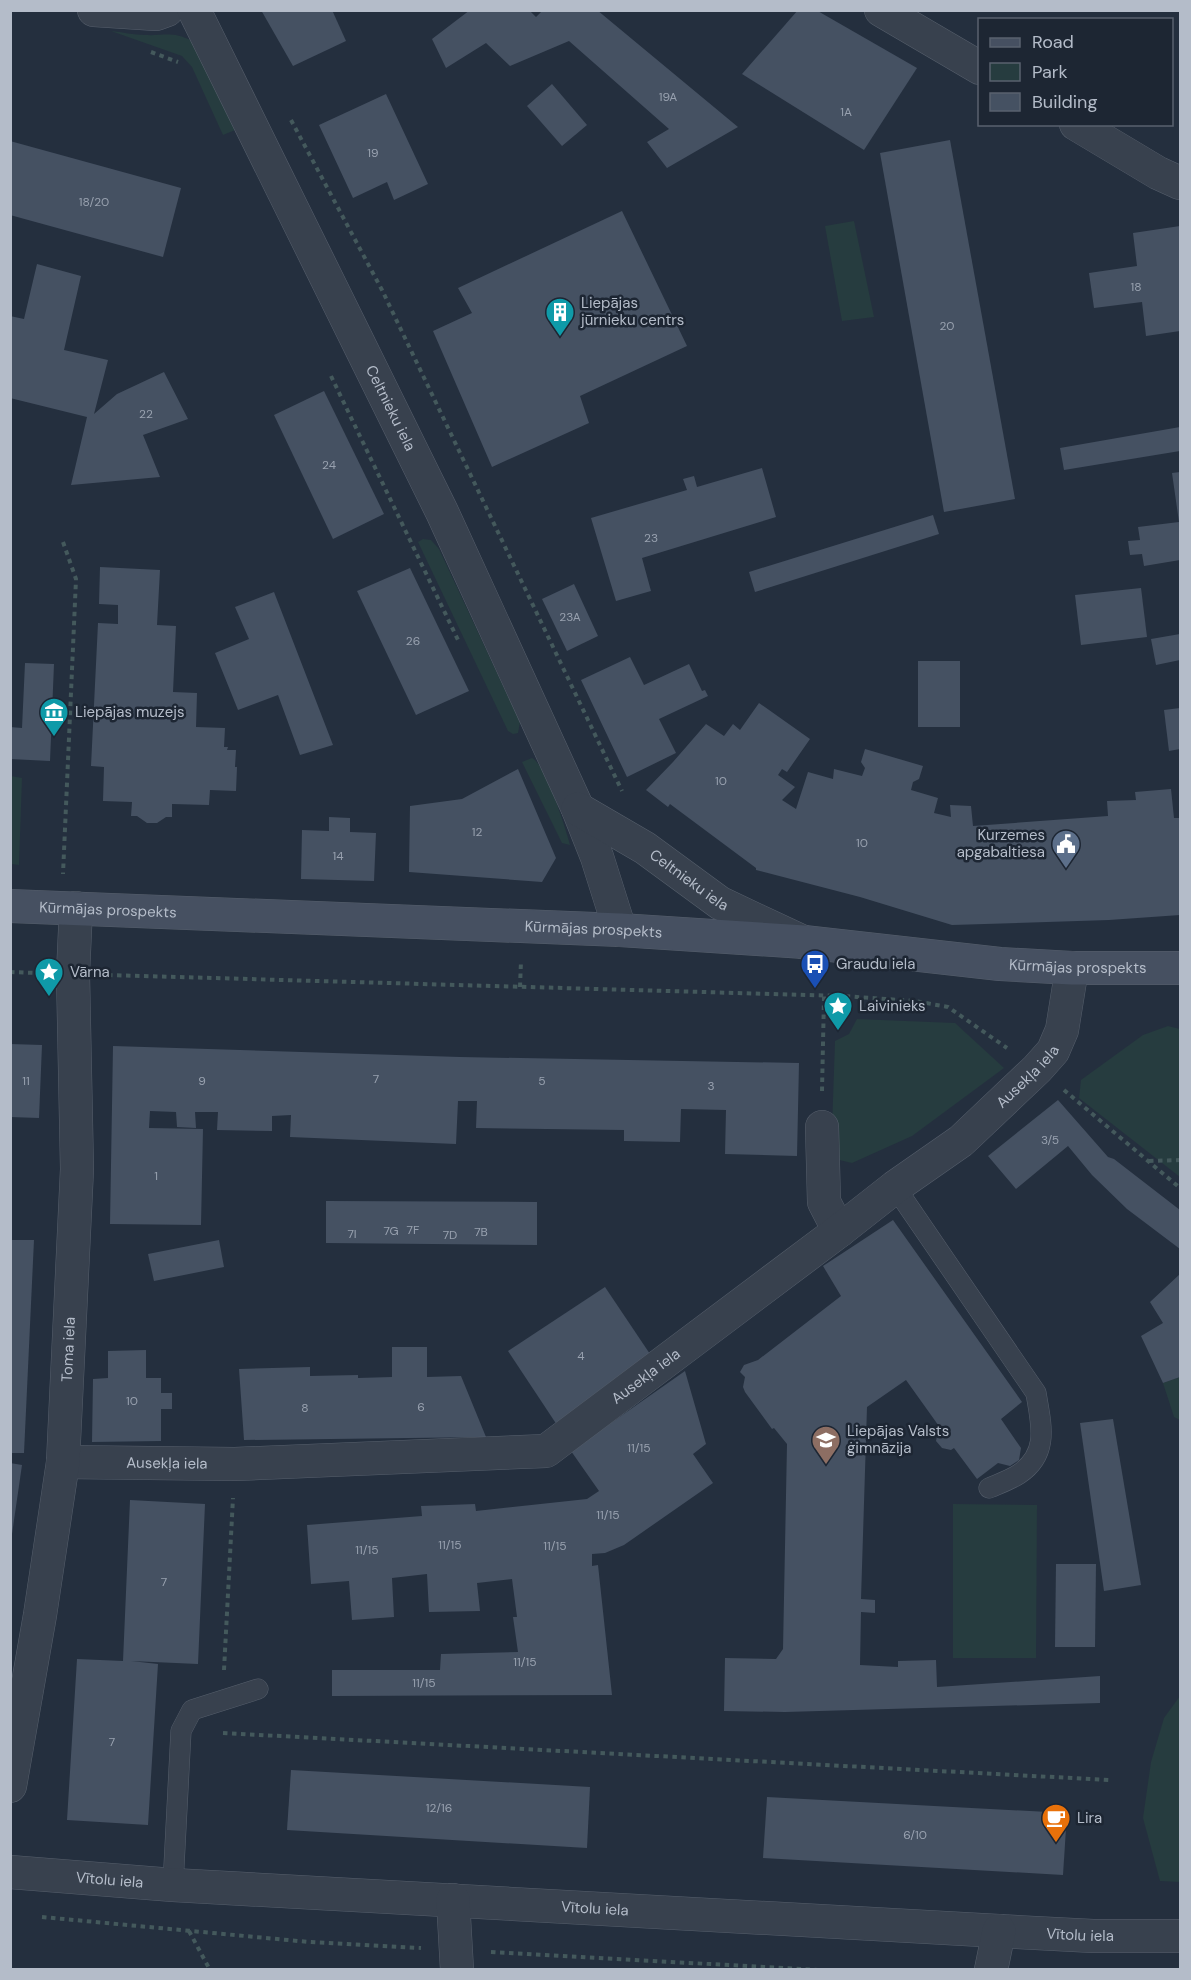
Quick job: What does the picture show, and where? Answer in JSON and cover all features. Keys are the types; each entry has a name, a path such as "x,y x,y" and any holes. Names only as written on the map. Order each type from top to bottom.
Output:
{"main road":[{"name":"Kūrmājas prospekts","path":"10,906 620,930 804,942 989,963 1072,968 1178,966"}],"street":[{"path":"94,10 156,14 168,10"},
{"name":"Celtnieku iela","path":"194,10 442,512 578,809 597,857 620,930"},
{"path":"881,10 978,67"},
{"path":"1079,126 1158,173 1180,183"},
{"name":"Celtnieku iela","path":"578,809 645,848 720,903 804,942"},
{"name":"Toma iela","path":"10,1786 38,1626 63,1462 77,1169 73,974 76,908"},
{"name":"Ausekļa iela","path":"63,1462 235,1464 546,1451 839,1232 895,1187 961,1141 1037,1070 1053,1051 1062,1030 1072,968"},
{"path":"822,1127 824,1202 839,1232"},
{"name":"Vītolu iela","path":"10,1872 173,1885 999,1931 1093,1936 1180,1936"},
{"path":"453,1900 457,1970"},
{"path":"991,1970 999,1931"}],"lane":[{"path":"895,1187 1036,1393 1043,1433 1037,1457 1019,1474 989,1488"},
{"path":"173,1885 181,1731 192,1710 258,1689"}],"path":[{"path":"146,50 180,63"},
{"path":"288,114 382,290 625,797"},
{"path":"328,370 459,643"},
{"path":"63,542 76,579 63,875"},
{"path":"10,972 824,996 915,1001 948,1007 1037,1070 1180,1188"},
{"path":"822,1127 824,996"},
{"path":"1148,1161 1180,1160"},
{"path":"222,1700 235,1464"},
{"path":"181,1731 1109,1780"},
{"path":"189,1931 210,1970"}],"green space":[{"path":"111,31 141,35 174,35 192,41 240,128 223,135 192,67 182,56"},
{"path":"854,221 874,317 842,321 825,226"},
{"path":"423,539 431,540 439,549 520,722 518,733 513,734 508,731 418,542"},
{"path":"532,758 549,784 570,845 562,843 522,762"},
{"path":"11,776 22,778 19,865 11,864"},
{"path":"857,1019 955,1023 1004,1068 912,1136 852,1163 831,1158 835,1041 849,1034"},
{"path":"1168,1026 1180,1029 1180,1177 1079,1098 1081,1080 1143,1035"},
{"path":"1180,1377 1180,1420 1174,1417 1163,1383"},
{"path":"953,1504 1037,1505 1036,1658 953,1658"},
{"path":"1180,1696 1180,1882 1160,1881 1143,1818 1151,1762 1164,1718"}],"building":[{"path":"261,10 332,10 346,41 293,66"},
{"path":"470,10 529,10 536,17 543,10 597,10 738,127 667,168 647,142 669,129 569,41 510,66 486,43 446,68 432,39"},
{"path":"798,10 816,10 917,68 864,150 742,74"},
{"path":"552,84 587,125 562,146 527,106"},
{"path":"386,94 428,184 394,200 387,182 353,198 319,125"},
{"path":"950,140 1015,499 944,512 880,153"},
{"path":"10,141 181,188 163,257 10,215"},
{"name":"Liepājas jūrnieku centrs","path":"622,211 687,346 580,396 589,423 492,467 433,331 472,313 458,288"},
{"path":"1180,226 1180,331 1146,336 1142,302 1094,308 1089,273 1137,266 1133,233"},
{"path":"37,264 81,276 64,350 108,360 94,414 117,394 164,372 188,419 143,435 160,477 71,485 87,417 10,398 10,316 24,319"},
{"path":"324,391 384,514 333,539 274,415"},
{"path":"1180,427 1180,451 1064,470 1060,448"},
{"path":"762,468 776,517 642,558 651,591 616,601 591,518 687,490 683,479 694,476 697,487"},
{"path":"1180,472 1180,560 1144,566 1142,554 1130,555 1128,541 1140,540 1138,527 1179,522 1172,473"},
{"path":"933,515 939,534 755,592 749,572"},
{"path":"100,567 160,570 157,625 176,626 173,692 197,693 196,727 225,728 224,747 228,747 227,750 236,750 236,791 210,790 209,805 172,804 172,817 166,817 157,823 147,823 137,816 131,816 132,802 103,801 104,767 91,766 98,623 118,624 118,605 99,604"},
{"path":"410,568 469,691 416,715 357,591"},
{"path":"574,584 598,636 567,651 542,599"},
{"path":"1141,588 1147,637 1081,645 1075,595"},
{"path":"274,592 333,745 300,755 278,695 238,710 215,653 249,639 235,607"},
{"path":"1180,634 1180,660 1156,665 1151,639"},
{"path":"630,657 644,685 689,664 702,691 705,690 708,696 659,719 676,753 627,777 581,680"},
{"path":"918,661 960,661 960,727 918,727"},
{"path":"25,663 54,664 50,761 10,759 10,727 22,728"},
{"path":"759,703 810,739 787,772 782,769 778,775 795,787 782,800 796,809 808,772 833,779 834,769 862,776 865,768 861,762 865,749 923,766 919,779 913,782 911,790 938,798 934,813 951,817 950,805 971,806 973,826 1108,816 1107,801 1136,800 1135,792 1171,789 1174,818 1180,818 1180,915 1109,920 952,925 860,897 756,870 670,804 668,807 646,790 706,724 724,736 733,724 740,730"},
{"path":"1180,708 1180,749 1169,751 1164,710"},
{"path":"518,769 556,858 542,882 409,872 410,806 462,799"},
{"path":"329,817 350,818 350,832 376,833 374,881 301,879 302,830 329,831"},
{"path":"10,1044 42,1045 39,1118 10,1117"},
{"path":"113,1046 460,1057 799,1063 797,1156 725,1154 726,1110 681,1109 680,1142 624,1141 624,1130 476,1128 477,1101 458,1101 456,1144 290,1137 291,1115 272,1116 272,1131 217,1130 218,1112 195,1112 196,1128 177,1127 176,1112 150,1111 149,1128 203,1129 201,1225 110,1224"},
{"path":"1058,1100 1108,1157 1114,1159 1180,1210 1180,1249 1127,1209 1092,1175 1068,1146 1016,1189 988,1156"},
{"path":"326,1201 537,1202 537,1245 326,1243"},
{"name":"Liepājas Valsts ģimnāzija","path":"893,1220 1022,1402 1001,1419 1021,1448 1019,1460 1010,1466 998,1463 977,1479 954,1448 951,1450 942,1448 936,1441 938,1431 941,1429 906,1380 867,1407 861,1599 875,1600 875,1613 861,1612 860,1665 898,1667 898,1661 936,1660 937,1687 1100,1676 1100,1703 785,1712 724,1711 725,1658 776,1659 783,1649 787,1444 774,1428 772,1429 745,1392 743,1387 745,1377 740,1372 744,1365 758,1360 841,1296 823,1266"},
{"path":"10,1240 34,1240 24,1453 10,1453"},
{"path":"219,1240 224,1267 154,1281 148,1254"},
{"path":"1180,1274 1180,1377 1163,1383 1141,1336 1163,1323 1150,1302"},
{"path":"605,1287 654,1360 557,1425 508,1351"},
{"path":"392,1347 427,1347 427,1377 461,1376 486,1437 244,1440 239,1369 310,1367 310,1376 392,1377"},
{"path":"146,1350 146,1378 161,1378 161,1393 172,1393 172,1409 161,1409 161,1441 92,1442 93,1379 108,1378 108,1351"},
{"path":"685,1371 706,1444 693,1454 713,1483 624,1545 605,1553 592,1554 592,1566 598,1565 612,1695 332,1696 332,1670 440,1670 441,1654 518,1652 513,1617 517,1617 512,1579 477,1583 480,1611 429,1612 427,1574 392,1578 394,1617 352,1620 349,1581 311,1584 307,1525 422,1516 421,1506 475,1504 476,1511 587,1499 599,1491 571,1451"},
{"path":"1113,1419 1141,1585 1104,1591 1080,1423"},
{"path":"10,1463 22,1465 12,1534 10,1534"},
{"path":"130,1500 205,1504 198,1664 131,1661 158,1664 148,1825 67,1820 77,1659 123,1661"},
{"path":"1056,1564 1096,1564 1095,1647 1055,1647"},
{"path":"291,1770 590,1787 587,1848 287,1830"},
{"path":"767,1797 1067,1813 1063,1875 763,1858"}],"place":[{"name":"Liepājas jūrnieku centrs","path":"560,338"},
{"name":"Liepājas muzejs","path":"54,738"},
{"name":"Kurzemes apgabaltiesa","path":"1066,870"},
{"name":"Graudu iela","path":"815,990"},
{"name":"Vārna","path":"49,998"},
{"name":"Laivinieks","path":"838,1032"},
{"name":"Liepājas Valsts ģimnāzija","path":"826,1466"},
{"name":"Lira","path":"1056,1844"}]}
